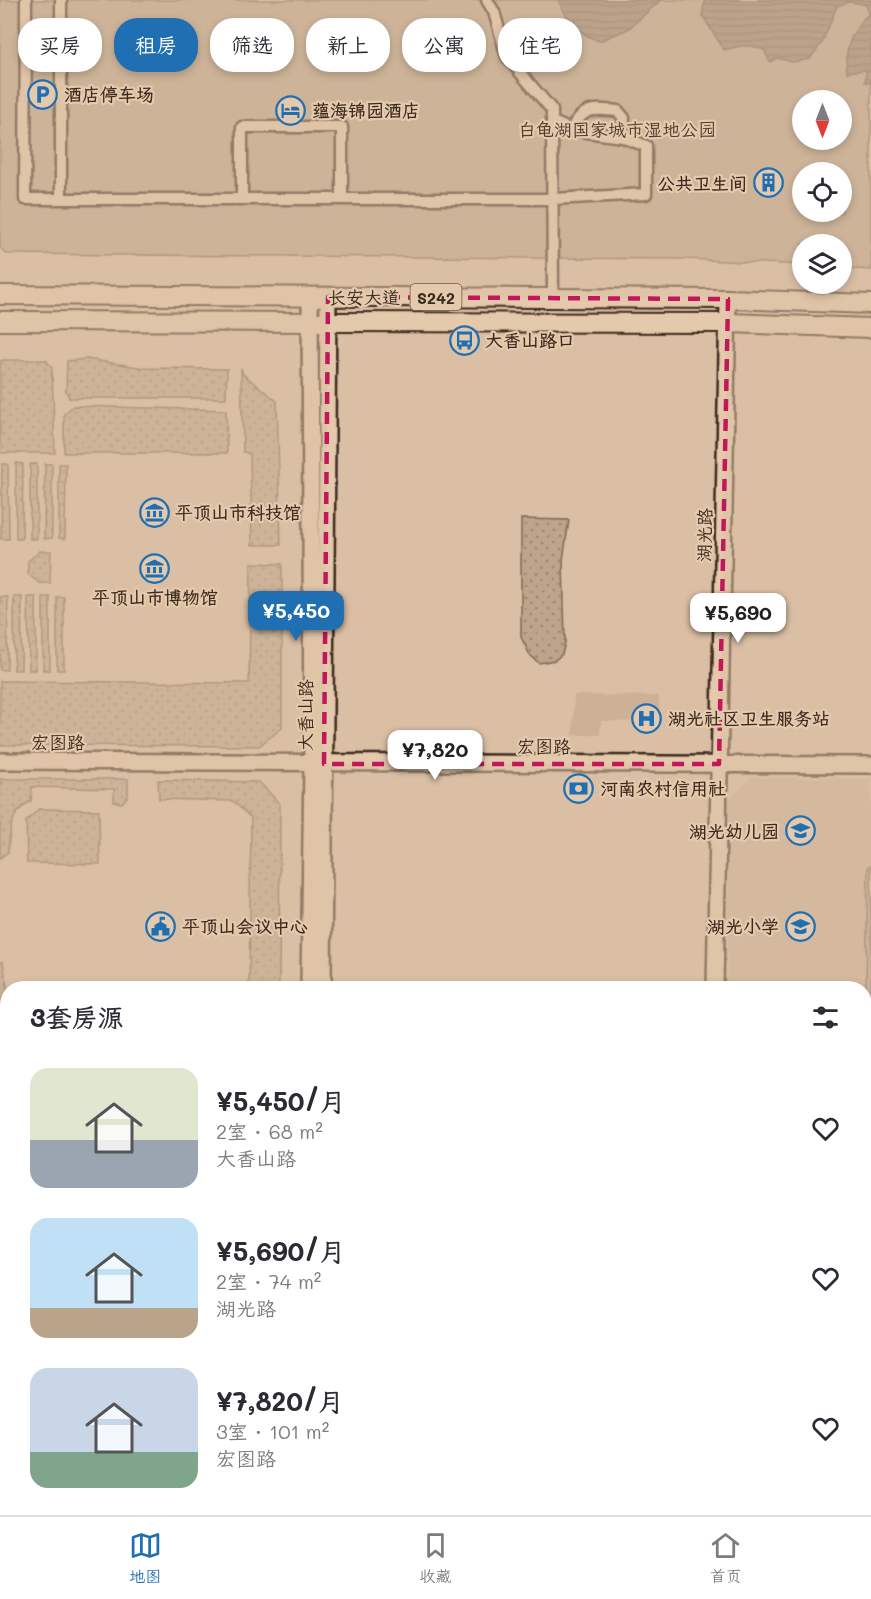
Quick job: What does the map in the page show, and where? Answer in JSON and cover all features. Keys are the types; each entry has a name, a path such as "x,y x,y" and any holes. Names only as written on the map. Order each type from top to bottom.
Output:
{"main road":[{"name":"长安大道","path":"0,295 728,299 871,304"},
{"name":"长安大道","path":"0,321 728,323 871,328"}],"street":[{"path":"26,0 25,199 242,197 553,199 646,194 646,146 623,136 571,130 553,122"},
{"path":"61,0 61,199"},
{"path":"487,0 494,12 507,57 552,110 553,298"},
{"path":"571,130 578,116 585,111 618,111 624,118 623,136"},
{"path":"242,197 242,127 342,127 342,197"},
{"name":"大香山路","path":"310,297 323,981"},
{"name":"大香山路","path":"309,981 318,764 328,297"},
{"name":"湖光路","path":"715,981 728,299"},
{"name":"宏图路","path":"0,761 871,765"}],"highlighted area":[{"path":"328,297 728,299 719,764 324,764"}],"shaded area":[{"path":"558,0 661,0 628,29 600,41 582,31 582,18 569,18"},
{"path":"705,0 871,0 871,83 865,82 866,70 847,72 846,64 850,40 858,25 869,13 865,4 848,2 837,6 822,43 810,59 793,62 777,58 770,62 764,50 753,46 724,50 702,15"},
{"path":"574,695 659,696 659,722 601,721 600,735 573,735"},
{"path":"752,777 871,779 871,981 727,981 729,800"}],"green space":[{"name":"白龟湖国家城市湿地公园","path":"0,0 871,0 871,270 852,269 852,234 792,234 792,264 687,259 7,254 0,248"},
{"path":"86,359 145,368 227,369 226,398 69,398 66,391 67,361"},
{"path":"2,360 46,360 52,368 55,453 0,453 0,362"},
{"path":"241,368 243,374 277,401 281,545 252,545 250,454 243,452"},
{"path":"73,406 226,410 227,453 64,453 64,414"},
{"path":"16,463 23,464 22,539 16,539"},
{"path":"2,464 8,464 9,539 1,539"},
{"path":"30,464 37,464 37,539 30,539"},
{"path":"45,464 52,464 52,538 44,539"},
{"path":"59,464 66,464 65,539 59,538"},
{"path":"521,519 569,520 563,560 565,643 562,654 555,660 539,663 530,655 521,637"},
{"path":"40,551 51,551 50,583 39,583 28,574 28,561"},
{"path":"251,563 282,564 282,728 259,746 0,745 0,681 249,683"},
{"path":"0,597 8,597 7,670 0,670"},
{"path":"14,597 22,597 21,670 14,670"},
{"path":"28,597 36,597 36,670 29,670"},
{"path":"43,597 50,597 50,670 43,670"},
{"path":"57,597 64,597 64,670 57,670"},
{"path":"0,779 128,779 128,796 122,803 114,802 114,789 32,787 31,801 24,805 15,816 8,852 0,858"},
{"path":"158,780 259,782 280,804 279,981 249,981 251,818 233,801 159,799"},
{"path":"39,809 99,810 100,864 27,863 26,821"},
{"path":"868,866 871,866 871,981 866,981"},
{"path":"0,962 3,962 6,981 0,981"}],"place":[{"name":"酒店停车场","path":"43,94"},
{"name":"蕴海锦园酒店","path":"291,110"},
{"name":"公共卫生间","path":"768,183"},
{"name":"大香山路口","path":"464,340"},
{"name":"平顶山市科技馆","path":"154,512"},
{"name":"平顶山市博物馆","path":"155,568"},
{"name":"湖光社区卫生服务站","path":"647,718"},
{"name":"河南农村信用社","path":"579,788"},
{"name":"湖光幼儿园","path":"800,831"},
{"name":"平顶山会议中心","path":"161,926"},
{"name":"湖光小学","path":"800,926"}]}
